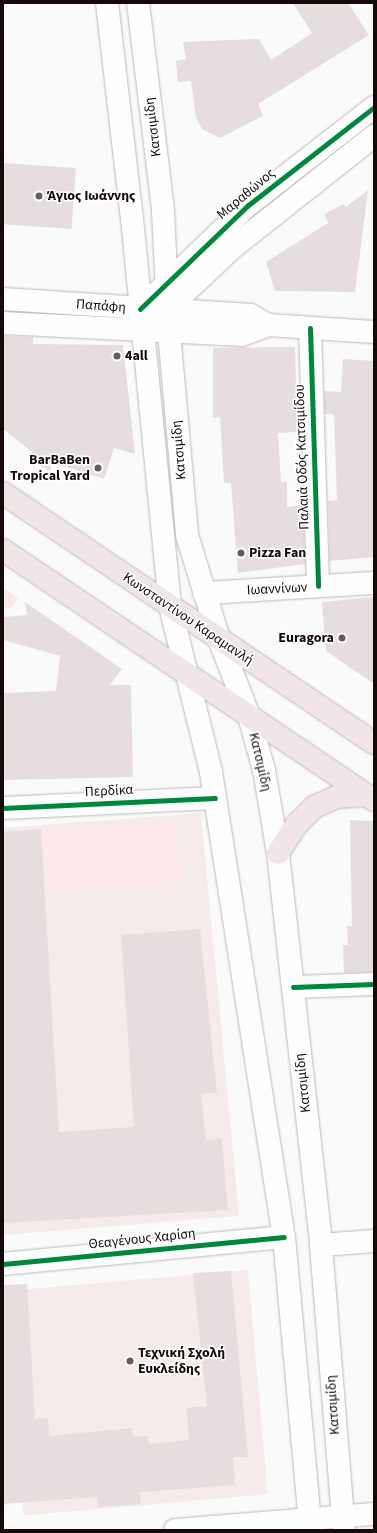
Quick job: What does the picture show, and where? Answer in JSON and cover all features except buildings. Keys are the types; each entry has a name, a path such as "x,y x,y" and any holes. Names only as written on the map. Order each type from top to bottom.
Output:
{"main road":[{"name":"Κατσιμίδη","path":"107,3 170,606 215,798 284,1237 308,1525"},
{"name":"Κατσιμίδη","path":"138,3 163,211 168,332 187,535 219,639 249,716 264,770 278,852 321,1245 342,1523"},
{"name":"Μαραθώνος","path":"140,309 248,206 374,107"},
{"path":"142,331 168,310 232,248 374,136"},
{"name":"Παπάφη","path":"3,299 250,315 268,325 374,332"},
{"name":"Παπάφη","path":"3,323 242,335 268,325"},
{"name":"Παλαιά Οδός Κατσιμίδου","path":"310,328 318,586"},
{"name":"Κωνσταντίνου Καραμανλή","path":"3,492 374,743"},
{"path":"3,550 187,678 249,716 370,798"},
{"name":"Ιωαννίνων","path":"204,593 374,583"},
{"path":"278,852 297,824 314,808 336,797 370,798"},
{"name":"Περδίκα","path":"3,808 215,798"},
{"path":"293,987 374,984"},
{"name":"Θεαγένους Χαρίση","path":"3,1264 284,1237"},
{"path":"321,1245 374,1242"},
{"path":"175,1530 342,1523 374,1514"}],"shaded area":[{"path":"3,588 18,598 11,608 3,609"},
{"path":"201,813 239,1216 3,1235 3,828"},
{"path":"176,821 180,882 48,891 43,830"},
{"name":"Τεχνική Σχολή Ευκλείδης","path":"248,1270 268,1494 24,1515 4,1291"}],"cycle path":[{"path":"140,309 247,206 374,107"},
{"path":"310,328 318,586"},
{"path":"3,808 215,798"},
{"path":"293,987 374,984"},
{"path":"3,1264 284,1237"}],"place":[{"name":"Άγιος Ιωάννης","path":"39,196"},
{"name":"4all","path":"117,356"},
{"name":"BarBaBen Tropical Yard","path":"98,468"},
{"name":"Pizza Fan","path":"241,553"},
{"name":"Euragora","path":"342,638"},
{"name":"Τεχνική Σχολή Ευκλείδης","path":"130,1361"}]}
